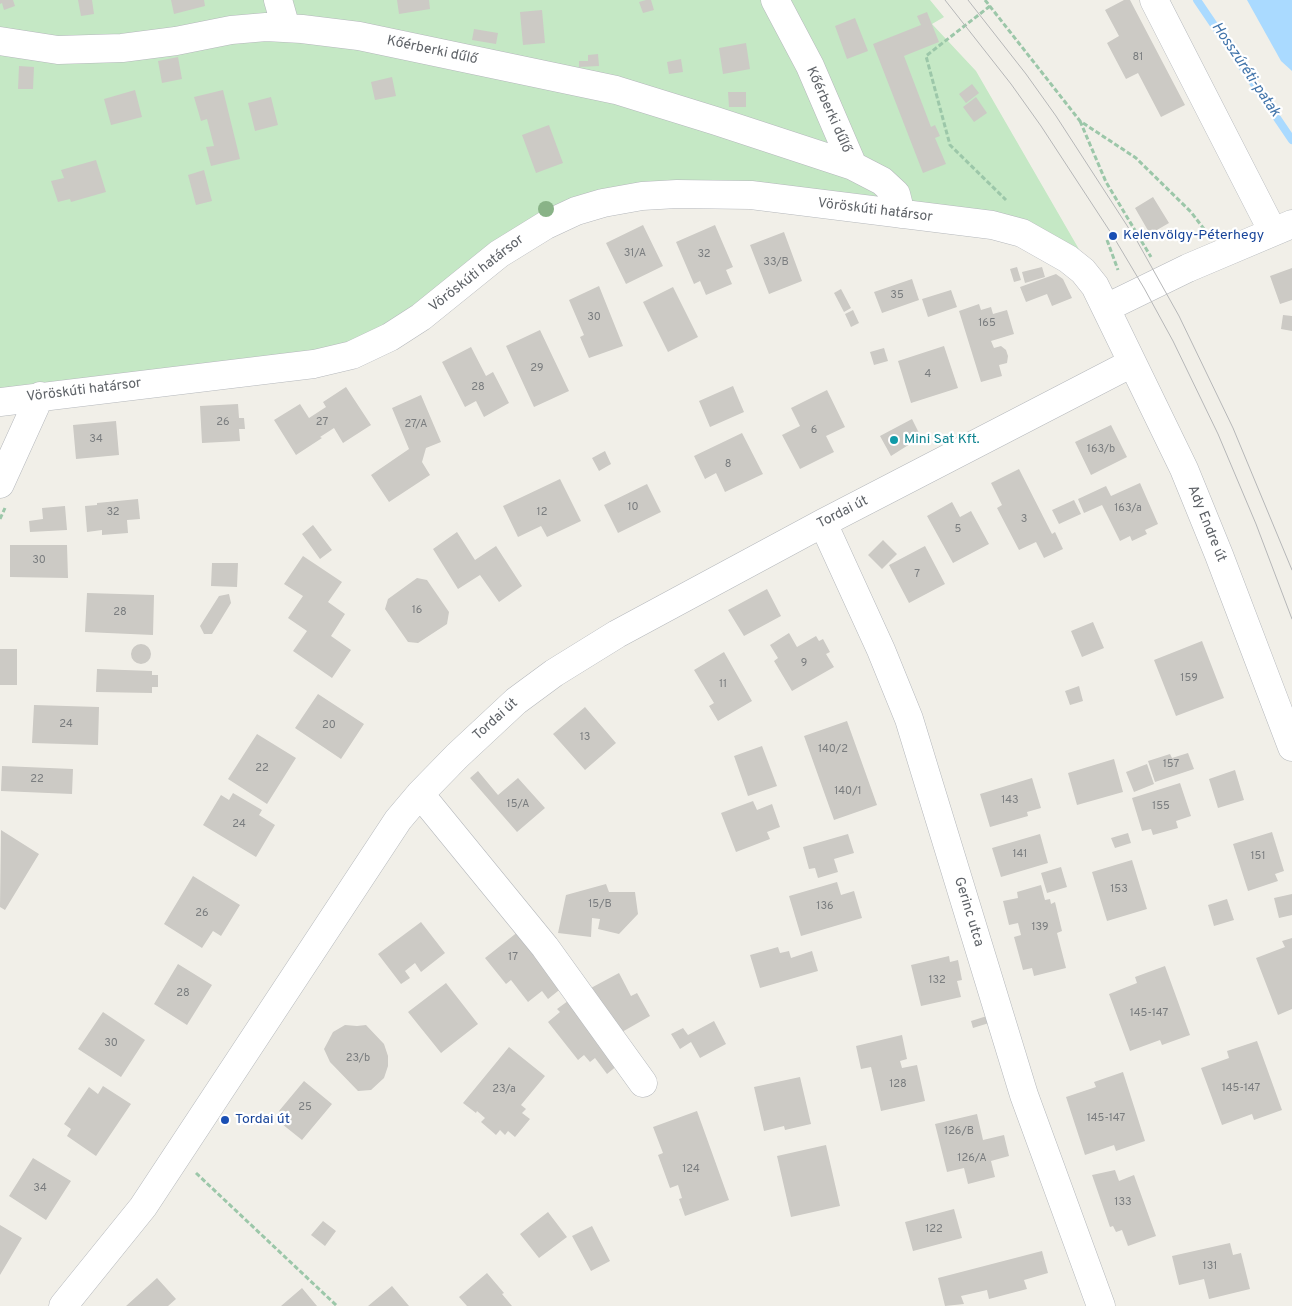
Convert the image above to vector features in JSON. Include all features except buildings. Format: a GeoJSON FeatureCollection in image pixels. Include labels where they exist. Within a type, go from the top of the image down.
{"type":"FeatureCollection","features":[{"type":"Feature","properties":{"kind":"street"},"geometry":{"type":"LineString","coordinates":[[278,0],[286,28]]}},
{"type":"Feature","properties":{"kind":"street","name":"Kőérberki dűlő"},"geometry":{"type":"LineString","coordinates":[[775,0],[810,66],[853,166]]}},
{"type":"Feature","properties":{"kind":"street"},"geometry":{"type":"LineString","coordinates":[[1106,308],[1164,279],[1282,228],[1154,0]]}},
{"type":"Feature","properties":{"kind":"street","name":"Kőérberki dűlő"},"geometry":{"type":"LineString","coordinates":[[0,41],[58,50],[122,48],[231,30],[266,27],[359,36],[616,90],[716,121],[853,166],[882,181],[896,194],[901,214]]}},
{"type":"Feature","properties":{"kind":"street","name":"Vöröskúti határsor"},"geometry":{"type":"LineString","coordinates":[[0,402],[314,364],[352,355],[390,337],[421,317],[499,254],[546,224],[576,211],[603,203],[642,196],[677,194],[751,195],[992,225],[1022,233],[1068,259],[1083,271],[1095,286],[1106,308]]}},
{"type":"Feature","properties":{"kind":"street","name":"Ady Endre út"},"geometry":{"type":"LineString","coordinates":[[1106,308],[1184,469],[1292,747]]}},
{"type":"Feature","properties":{"kind":"street","name":"Tordai út"},"geometry":{"type":"LineString","coordinates":[[63,1306],[143,1207],[398,820],[457,756],[510,707],[554,673],[617,634],[823,523],[1132,363]]}},
{"type":"Feature","properties":{"kind":"street"},"geometry":{"type":"LineString","coordinates":[[4,493],[40,396]]}},
{"type":"Feature","properties":{"kind":"street","name":"Gerinc utca"},"geometry":{"type":"LineString","coordinates":[[823,523],[882,650],[909,719],[1024,1095],[1101,1306]]}},
{"type":"Feature","properties":{"kind":"street"},"geometry":{"type":"LineString","coordinates":[[420,794],[545,947],[643,1083]]}},
{"type":"Feature","properties":{"kind":"path"},"geometry":{"type":"LineString","coordinates":[[985,0],[1080,121],[1106,182],[1164,279]]}},
{"type":"Feature","properties":{"kind":"path"},"geometry":{"type":"LineString","coordinates":[[990,6],[926,56],[950,146],[1009,203],[1013,231]]}},
{"type":"Feature","properties":{"kind":"path"},"geometry":{"type":"LineString","coordinates":[[1080,121],[1136,158],[1191,212],[1223,253]]}},
{"type":"Feature","properties":{"kind":"path"},"geometry":{"type":"LineString","coordinates":[[0,519],[4,493]]}},
{"type":"Feature","properties":{"kind":"path"},"geometry":{"type":"LineString","coordinates":[[192,1169],[337,1306]]}},
{"type":"Feature","properties":{"kind":"green space"},"geometry":{"type":"Polygon","coordinates":[[[0,0],[930,0],[944,17],[932,24],[976,71],[1080,251],[751,195],[603,203],[352,355],[0,399],[0,0]]]}},
{"type":"Feature","properties":{"kind":"water"},"geometry":{"type":"Polygon","coordinates":[[[1247,0],[1292,0],[1292,71],[1281,61],[1247,0]]]}},
{"type":"Feature","properties":{"kind":"waterway","name":"Hosszúréti-patak"},"geometry":{"type":"LineString","coordinates":[[1197,0],[1292,140]]}},
{"type":"Feature","properties":{"kind":"tram line"},"geometry":{"type":"LineString","coordinates":[[945,0],[1011,84],[1041,126],[1113,236],[1144,288],[1173,341],[1218,434],[1256,524],[1292,619]]}},
{"type":"Feature","properties":{"kind":"tram line"},"geometry":{"type":"LineString","coordinates":[[968,0],[1056,116],[1137,241],[1179,316],[1233,428],[1292,570]]}},
{"type":"Feature","properties":{"kind":"place","name":"Kelenvölgy-Péterhegy"},"geometry":{"type":"Point","coordinates":[1113,236]}},
{"type":"Feature","properties":{"kind":"place","name":"Mini Sat Kft."},"geometry":{"type":"Point","coordinates":[894,440]}},
{"type":"Feature","properties":{"kind":"place","name":"Tordai út"},"geometry":{"type":"Point","coordinates":[225,1120]}}]}
